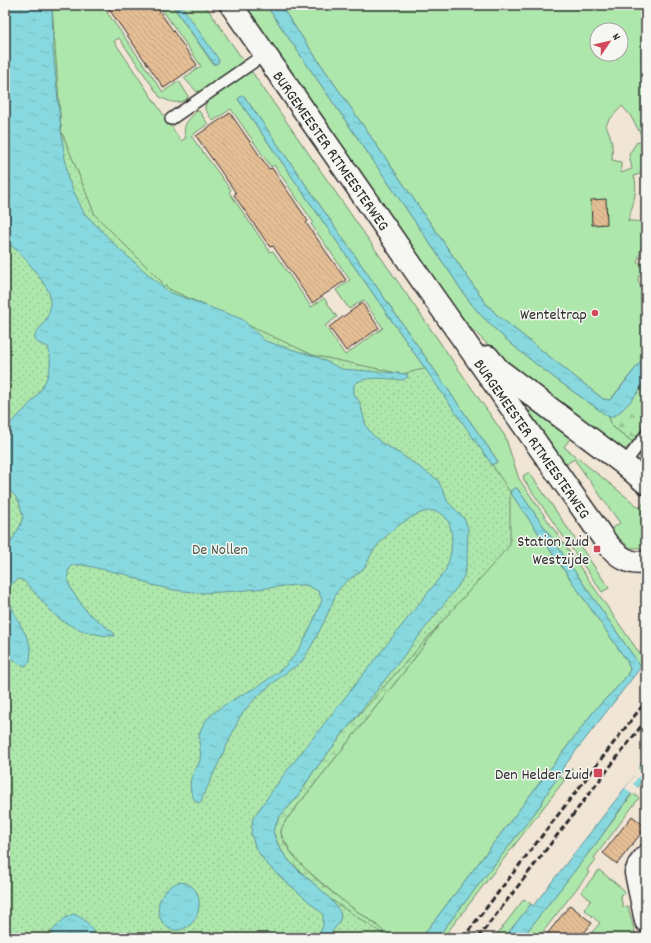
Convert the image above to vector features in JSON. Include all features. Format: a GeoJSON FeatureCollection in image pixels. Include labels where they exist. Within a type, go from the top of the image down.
{"type":"FeatureCollection","features":[{"type":"Feature","properties":{"kind":"street","name":"BURGEMEESTER RITMEESTERWEG"},"geometry":{"type":"LineString","coordinates":[[231,5],[432,296],[612,549],[629,562],[640,564],[646,562]]}},
{"type":"Feature","properties":{"kind":"street","name":"BURGEMEESTER RITMEESTERWEG"},"geometry":{"type":"LineString","coordinates":[[432,296],[499,370],[624,464],[646,483]]}},
{"type":"Feature","properties":{"kind":"street"},"geometry":{"type":"LineString","coordinates":[[646,856],[639,864],[636,873],[646,921]]}},
{"type":"Feature","properties":{"kind":"lane"},"geometry":{"type":"LineString","coordinates":[[171,119],[265,54]]}},
{"type":"Feature","properties":{"kind":"lane"},"geometry":{"type":"LineString","coordinates":[[624,464],[646,435]]}},
{"type":"Feature","properties":{"kind":"green space","name":"De Nollen"},"geometry":{"type":"Polygon","coordinates":[[[5,5],[52,5],[61,130],[95,215],[169,289],[313,355],[402,374],[428,368],[510,492],[510,545],[277,807],[265,835],[287,859],[330,899],[389,938],[5,938],[5,5]]]}},
{"type":"Feature","properties":{"kind":"green space"},"geometry":{"type":"Polygon","coordinates":[[[52,5],[102,5],[163,92],[179,81],[188,96],[187,99],[180,102],[174,102],[160,97],[119,38],[114,41],[181,141],[186,138],[184,130],[186,123],[197,111],[199,111],[208,124],[191,136],[231,190],[229,192],[270,252],[273,251],[311,307],[324,298],[337,317],[325,326],[345,355],[383,328],[363,300],[349,309],[336,290],[350,280],[311,224],[313,222],[274,165],[271,167],[231,109],[213,121],[205,109],[208,101],[247,73],[252,72],[505,436],[519,479],[640,654],[646,651],[646,661],[641,667],[517,488],[511,490],[510,492],[627,661],[630,669],[618,686],[591,715],[421,938],[383,938],[376,924],[345,903],[293,856],[281,834],[281,829],[286,820],[411,663],[473,579],[407,374],[342,369],[317,357],[265,341],[170,293],[84,213],[62,136],[53,49],[52,5]],[[244,96],[238,99],[492,465],[497,462],[497,460],[244,96]]]}},
{"type":"Feature","properties":{"kind":"green space"},"geometry":{"type":"Polygon","coordinates":[[[159,5],[172,5],[213,64],[216,64],[181,5],[205,5],[243,60],[240,66],[200,92],[196,91],[184,78],[201,66],[159,5]]]}},
{"type":"Feature","properties":{"kind":"green space"},"geometry":{"type":"Polygon","coordinates":[[[244,5],[266,5],[462,292],[480,314],[525,356],[609,417],[612,426],[634,443],[622,451],[499,356],[465,322],[244,5]]]}},
{"type":"Feature","properties":{"kind":"green space"},"geometry":{"type":"Polygon","coordinates":[[[280,5],[646,5],[646,43],[642,46],[641,59],[642,65],[646,71],[646,136],[642,136],[630,115],[622,106],[608,121],[606,126],[612,142],[612,160],[621,162],[621,173],[632,169],[629,154],[637,142],[646,144],[646,177],[639,174],[634,176],[636,187],[628,221],[640,222],[644,229],[643,241],[637,263],[642,263],[645,266],[644,270],[639,275],[638,280],[644,296],[643,302],[646,301],[646,355],[610,400],[603,399],[497,315],[484,301],[280,5]]]}},
{"type":"Feature","properties":{"kind":"green space"},"geometry":{"type":"Polygon","coordinates":[[[646,382],[646,421],[634,443],[612,426],[609,417],[618,413],[624,408],[646,382]]]}},
{"type":"Feature","properties":{"kind":"green space"},"geometry":{"type":"Polygon","coordinates":[[[531,409],[537,409],[572,436],[564,447],[640,508],[646,500],[646,548],[630,548],[610,530],[620,523],[574,459],[564,466],[529,414],[531,409]]]}},
{"type":"Feature","properties":{"kind":"green space"},"geometry":{"type":"Polygon","coordinates":[[[646,442],[646,470],[637,463],[646,442]]]}},
{"type":"Feature","properties":{"kind":"green space"},"geometry":{"type":"Polygon","coordinates":[[[529,472],[609,588],[602,592],[524,480],[523,476],[529,472]]]}},
{"type":"Feature","properties":{"kind":"green space"},"geometry":{"type":"Polygon","coordinates":[[[473,579],[411,663],[286,820],[282,828],[281,835],[284,841],[291,853],[305,869],[330,891],[383,931],[383,938],[327,938],[326,894],[294,867],[287,859],[273,831],[280,816],[296,799],[314,771],[458,586],[473,579]]]}},
{"type":"Feature","properties":{"kind":"green space"},"geometry":{"type":"Polygon","coordinates":[[[572,768],[573,769],[443,938],[437,938],[540,806],[559,776],[564,779],[572,768]]]}},
{"type":"Feature","properties":{"kind":"green space"},"geometry":{"type":"Polygon","coordinates":[[[633,793],[639,798],[594,858],[596,860],[587,870],[589,873],[538,938],[522,938],[598,841],[633,793]]]}},
{"type":"Feature","properties":{"kind":"green space"},"geometry":{"type":"Polygon","coordinates":[[[599,870],[624,890],[625,893],[620,895],[623,907],[628,906],[635,938],[587,938],[600,923],[584,909],[591,900],[581,892],[599,870]]]}},
{"type":"Feature","properties":{"kind":"green space"},"geometry":{"type":"Polygon","coordinates":[[[524,899],[531,904],[504,938],[494,938],[524,899]]]}},
{"type":"Feature","properties":{"kind":"water"},"geometry":{"type":"Polygon","coordinates":[[[5,5],[52,5],[53,49],[61,130],[68,179],[84,213],[120,250],[169,292],[242,319],[265,341],[317,357],[342,369],[407,374],[408,377],[403,380],[370,379],[363,380],[354,385],[354,394],[360,403],[366,426],[382,443],[438,480],[448,502],[464,518],[468,528],[467,562],[464,576],[458,586],[314,771],[296,799],[280,816],[273,831],[278,845],[285,856],[324,893],[341,914],[339,923],[327,938],[318,938],[323,925],[323,914],[276,873],[266,863],[256,849],[251,834],[253,818],[282,777],[445,571],[450,558],[452,545],[448,522],[443,515],[434,511],[422,513],[407,520],[393,530],[372,552],[363,569],[342,585],[337,591],[321,627],[304,659],[261,693],[240,717],[200,803],[196,802],[193,796],[190,783],[200,760],[199,735],[204,724],[210,716],[227,703],[263,683],[287,664],[293,657],[308,634],[322,600],[318,591],[306,585],[296,585],[202,593],[174,590],[152,585],[128,575],[83,565],[72,565],[68,572],[68,581],[72,591],[87,612],[114,633],[115,636],[99,635],[83,631],[61,620],[24,581],[19,579],[11,585],[9,592],[10,600],[12,608],[29,643],[31,650],[30,662],[25,666],[16,662],[11,657],[5,649],[5,552],[20,526],[23,517],[19,502],[5,486],[5,428],[23,412],[39,392],[49,371],[50,359],[48,347],[37,342],[35,337],[47,318],[50,298],[49,292],[35,271],[16,249],[5,243],[5,5]]]}},
{"type":"Feature","properties":{"kind":"water"},"geometry":{"type":"Polygon","coordinates":[[[172,5],[181,5],[219,60],[218,63],[214,64],[172,5]]]}},
{"type":"Feature","properties":{"kind":"water"},"geometry":{"type":"Polygon","coordinates":[[[266,5],[280,5],[484,301],[497,315],[603,399],[610,400],[613,397],[646,355],[646,382],[624,408],[613,416],[609,417],[525,356],[480,314],[462,292],[266,5]]]}},
{"type":"Feature","properties":{"kind":"water"},"geometry":{"type":"Polygon","coordinates":[[[244,96],[497,462],[492,465],[238,99],[244,96]]]}},
{"type":"Feature","properties":{"kind":"water"},"geometry":{"type":"Polygon","coordinates":[[[514,488],[517,488],[641,667],[562,769],[563,771],[550,788],[540,806],[437,938],[421,938],[591,715],[618,686],[628,674],[630,669],[627,661],[510,492],[514,488]]]}},
{"type":"Feature","properties":{"kind":"water"},"geometry":{"type":"Polygon","coordinates":[[[646,757],[646,778],[631,794],[598,841],[522,938],[504,938],[531,904],[533,906],[636,774],[635,773],[646,757]]]}},
{"type":"Feature","properties":{"kind":"water"},"geometry":{"type":"Polygon","coordinates":[[[179,882],[188,884],[195,889],[199,905],[198,913],[194,921],[187,927],[179,930],[172,930],[163,923],[158,911],[160,899],[164,893],[179,882]]]}},
{"type":"Feature","properties":{"kind":"water"},"geometry":{"type":"Polygon","coordinates":[[[73,914],[81,917],[87,923],[93,930],[95,938],[52,938],[52,931],[65,918],[73,914]]]}},
{"type":"Feature","properties":{"kind":"pier"},"geometry":{"type":"Polygon","coordinates":[[[636,767],[642,772],[633,784],[639,789],[633,795],[625,788],[634,776],[633,772],[636,767]]]}},
{"type":"Feature","properties":{"kind":"building"},"geometry":{"type":"Polygon","coordinates":[[[106,5],[155,5],[197,65],[164,88],[106,5]]]}},
{"type":"Feature","properties":{"kind":"building"},"geometry":{"type":"Polygon","coordinates":[[[230,113],[269,169],[272,168],[308,221],[306,223],[346,280],[312,303],[273,246],[270,247],[234,195],[236,193],[196,136],[230,113]]]}},
{"type":"Feature","properties":{"kind":"building"},"geometry":{"type":"Polygon","coordinates":[[[606,199],[607,224],[592,225],[591,200],[606,199]]]}},
{"type":"Feature","properties":{"kind":"building"},"geometry":{"type":"Polygon","coordinates":[[[362,303],[379,328],[346,351],[329,327],[362,303]]]}},
{"type":"Feature","properties":{"kind":"building"},"geometry":{"type":"Polygon","coordinates":[[[632,816],[646,827],[617,864],[603,853],[632,816]]]}},
{"type":"Feature","properties":{"kind":"building"},"geometry":{"type":"Polygon","coordinates":[[[570,905],[592,923],[580,938],[544,938],[570,905]]]}},
{"type":"Feature","properties":{"kind":"railway"},"geometry":{"type":"LineString","coordinates":[[463,938],[646,701]]}},
{"type":"Feature","properties":{"kind":"railway"},"geometry":{"type":"LineString","coordinates":[[478,938],[646,720]]}},
{"type":"Feature","properties":{"kind":"place","name":"Wenteltrap"},"geometry":{"type":"Point","coordinates":[595,313]}},
{"type":"Feature","properties":{"kind":"place","name":"Station Zuid Westzijde"},"geometry":{"type":"Point","coordinates":[597,549]}},
{"type":"Feature","properties":{"kind":"place","name":"Den Helder Zuid"},"geometry":{"type":"Point","coordinates":[598,773]}}]}
